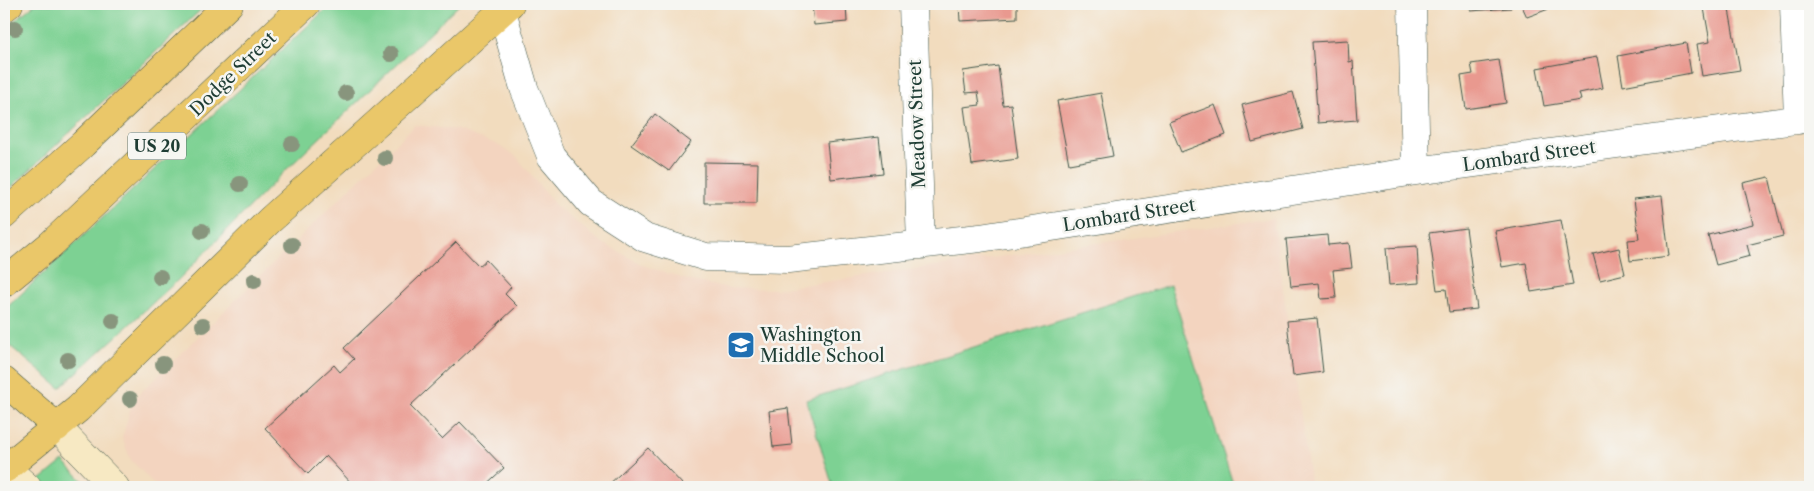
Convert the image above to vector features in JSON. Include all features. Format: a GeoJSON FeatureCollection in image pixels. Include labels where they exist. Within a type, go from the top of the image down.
{"type":"FeatureCollection","features":[{"type":"Feature","properties":{"kind":"main road"},"geometry":{"type":"LineString","coordinates":[[4,8],[9,4]]}},
{"type":"Feature","properties":{"kind":"main road","name":"US 20"},"geometry":{"type":"LineString","coordinates":[[4,215],[83,144],[229,4]]}},
{"type":"Feature","properties":{"kind":"main road","name":"Dodge Street"},"geometry":{"type":"LineString","coordinates":[[4,283],[99,200],[306,4]]}},
{"type":"Feature","properties":{"kind":"main road"},"geometry":{"type":"LineString","coordinates":[[27,487],[4,468],[78,409],[269,221],[504,6]]}},
{"type":"Feature","properties":{"kind":"main road"},"geometry":{"type":"LineString","coordinates":[[4,381],[30,401],[115,487]]}},
{"type":"Feature","properties":{"kind":"street","name":"Meadow Street"},"geometry":{"type":"LineString","coordinates":[[913,4],[921,245]]}},
{"type":"Feature","properties":{"kind":"street"},"geometry":{"type":"LineString","coordinates":[[1412,4],[1416,171]]}},
{"type":"Feature","properties":{"kind":"street"},"geometry":{"type":"LineString","coordinates":[[1794,4],[1804,119]]}},
{"type":"Feature","properties":{"kind":"street","name":"Lombard Street"},"geometry":{"type":"LineString","coordinates":[[504,6],[524,88],[551,156],[591,202],[645,238],[706,257],[788,259],[980,238],[1416,171],[1804,119]]}},
{"type":"Feature","properties":{"kind":"shaded area","name":"Washington Middle School"},"geometry":{"type":"Polygon","coordinates":[[[415,125],[458,130],[496,144],[516,156],[556,206],[601,242],[645,266],[691,281],[730,288],[775,289],[1273,218],[1311,487],[157,487],[131,460],[122,438],[133,400],[415,125]]]}},
{"type":"Feature","properties":{"kind":"green space"},"geometry":{"type":"Polygon","coordinates":[[[35,4],[207,4],[4,194],[4,29],[35,4]]]}},
{"type":"Feature","properties":{"kind":"green space"},"geometry":{"type":"Polygon","coordinates":[[[331,4],[459,5],[286,170],[179,279],[60,388],[4,341],[4,310],[331,4]]]}},
{"type":"Feature","properties":{"kind":"green space"},"geometry":{"type":"Polygon","coordinates":[[[1170,285],[1234,487],[833,487],[806,400],[1170,285]]]}},
{"type":"Feature","properties":{"kind":"green space"},"geometry":{"type":"Polygon","coordinates":[[[63,461],[89,487],[47,487],[39,481],[63,461]]]}},
{"type":"Feature","properties":{"kind":"building"},"geometry":{"type":"Polygon","coordinates":[[[812,4],[846,4],[847,22],[814,25],[812,4]]]}},
{"type":"Feature","properties":{"kind":"building"},"geometry":{"type":"Polygon","coordinates":[[[959,4],[1017,4],[1017,18],[960,21],[959,4]]]}},
{"type":"Feature","properties":{"kind":"building"},"geometry":{"type":"Polygon","coordinates":[[[1470,4],[1510,4],[1511,8],[1471,11],[1470,4]]]}},
{"type":"Feature","properties":{"kind":"building"},"geometry":{"type":"Polygon","coordinates":[[[1521,4],[1553,4],[1554,7],[1527,17],[1521,4]]]}},
{"type":"Feature","properties":{"kind":"building"},"geometry":{"type":"Polygon","coordinates":[[[1728,4],[1740,70],[1702,76],[1697,44],[1710,42],[1704,8],[1728,4]]]}},
{"type":"Feature","properties":{"kind":"building"},"geometry":{"type":"Polygon","coordinates":[[[1348,40],[1349,62],[1353,61],[1357,120],[1318,123],[1312,42],[1348,40]]]}},
{"type":"Feature","properties":{"kind":"building"},"geometry":{"type":"Polygon","coordinates":[[[1686,43],[1691,73],[1623,86],[1618,56],[1686,43]]]}},
{"type":"Feature","properties":{"kind":"building"},"geometry":{"type":"Polygon","coordinates":[[[1597,57],[1603,88],[1579,93],[1581,100],[1544,106],[1537,68],[1597,57]]]}},
{"type":"Feature","properties":{"kind":"building"},"geometry":{"type":"Polygon","coordinates":[[[1499,60],[1506,103],[1466,109],[1461,76],[1473,74],[1471,64],[1499,60]]]}},
{"type":"Feature","properties":{"kind":"building"},"geometry":{"type":"Polygon","coordinates":[[[998,66],[1003,105],[1011,104],[1018,159],[972,165],[964,107],[980,105],[978,92],[966,93],[963,71],[998,66]]]}},
{"type":"Feature","properties":{"kind":"building"},"geometry":{"type":"Polygon","coordinates":[[[1293,92],[1303,129],[1252,142],[1242,105],[1293,92]]]}},
{"type":"Feature","properties":{"kind":"building"},"geometry":{"type":"Polygon","coordinates":[[[1101,93],[1113,156],[1069,164],[1057,101],[1101,93]]]}},
{"type":"Feature","properties":{"kind":"building"},"geometry":{"type":"Polygon","coordinates":[[[1215,105],[1226,135],[1181,152],[1169,122],[1215,105]]]}},
{"type":"Feature","properties":{"kind":"building"},"geometry":{"type":"Polygon","coordinates":[[[655,114],[691,142],[669,171],[631,145],[655,114]]]}},
{"type":"Feature","properties":{"kind":"building"},"geometry":{"type":"Polygon","coordinates":[[[879,137],[883,173],[831,179],[827,143],[879,137]]]}},
{"type":"Feature","properties":{"kind":"building"},"geometry":{"type":"Polygon","coordinates":[[[704,162],[758,163],[757,203],[704,203],[704,162]]]}},
{"type":"Feature","properties":{"kind":"building"},"geometry":{"type":"Polygon","coordinates":[[[1769,177],[1783,236],[1747,245],[1750,256],[1716,265],[1708,235],[1753,224],[1743,183],[1769,177]]]}},
{"type":"Feature","properties":{"kind":"building"},"geometry":{"type":"Polygon","coordinates":[[[1662,196],[1669,256],[1630,261],[1628,240],[1639,239],[1634,199],[1662,196]]]}},
{"type":"Feature","properties":{"kind":"building"},"geometry":{"type":"Polygon","coordinates":[[[1561,220],[1573,285],[1531,292],[1526,263],[1502,267],[1495,231],[1561,220]]]}},
{"type":"Feature","properties":{"kind":"building"},"geometry":{"type":"Polygon","coordinates":[[[1466,228],[1477,309],[1449,312],[1446,289],[1437,290],[1429,233],[1466,228]]]}},
{"type":"Feature","properties":{"kind":"building"},"geometry":{"type":"Polygon","coordinates":[[[1327,235],[1328,245],[1349,243],[1352,268],[1333,270],[1336,298],[1321,299],[1319,283],[1291,286],[1286,239],[1327,235]]]}},
{"type":"Feature","properties":{"kind":"building"},"geometry":{"type":"Polygon","coordinates":[[[456,242],[479,266],[486,260],[511,287],[505,294],[517,306],[410,406],[442,439],[460,422],[504,468],[483,487],[355,487],[326,456],[308,474],[265,428],[334,365],[340,372],[354,359],[344,348],[456,242]]]}},
{"type":"Feature","properties":{"kind":"building"},"geometry":{"type":"Polygon","coordinates":[[[1417,246],[1419,283],[1389,285],[1386,248],[1417,246]]]}},
{"type":"Feature","properties":{"kind":"building"},"geometry":{"type":"Polygon","coordinates":[[[1619,248],[1625,274],[1600,280],[1593,254],[1619,248]]]}},
{"type":"Feature","properties":{"kind":"building"},"geometry":{"type":"Polygon","coordinates":[[[1317,318],[1323,372],[1293,376],[1287,321],[1317,318]]]}},
{"type":"Feature","properties":{"kind":"building"},"geometry":{"type":"Polygon","coordinates":[[[788,408],[792,445],[773,447],[769,411],[788,408]]]}},
{"type":"Feature","properties":{"kind":"building"},"geometry":{"type":"Polygon","coordinates":[[[648,448],[685,487],[606,487],[648,448]]]}},
{"type":"Feature","properties":{"kind":"place","name":"Washington Middle School"},"geometry":{"type":"Point","coordinates":[741,345]}}]}
